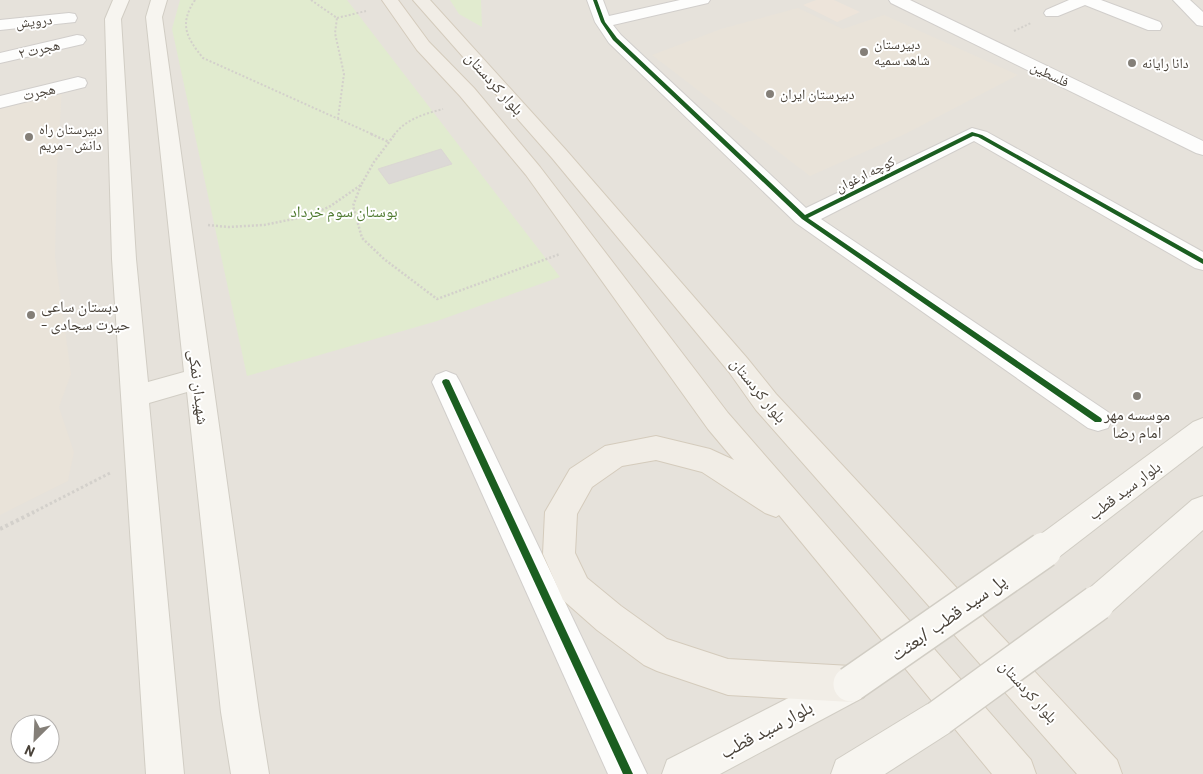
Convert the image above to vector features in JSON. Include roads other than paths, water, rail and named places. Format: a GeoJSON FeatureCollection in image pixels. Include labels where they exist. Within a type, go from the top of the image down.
{"type":"FeatureCollection","features":[{"type":"Feature","properties":{"kind":"main road"},"geometry":{"type":"LineString","coordinates":[[121,0],[113,19],[124,259],[165,774]]}},
{"type":"Feature","properties":{"kind":"main road","name":"شهیدان نمکی"},"geometry":{"type":"LineString","coordinates":[[159,0],[154,17],[240,712],[250,774]]}},
{"type":"Feature","properties":{"kind":"main road","name":"بلوار کردستان"},"geometry":{"type":"LineString","coordinates":[[421,0],[559,154],[738,364],[766,402],[1002,660],[1103,774]]}},
{"type":"Feature","properties":{"kind":"main road","name":"بلوار کردستان"},"geometry":{"type":"LineString","coordinates":[[378,6],[423,46],[467,92],[533,171],[718,422],[915,654],[945,707],[1017,774]]}},
{"type":"Feature","properties":{"kind":"main road"},"geometry":{"type":"LineString","coordinates":[[135,397],[198,378]]}},
{"type":"Feature","properties":{"kind":"main road","name":"بلوار سید قطب"},"geometry":{"type":"LineString","coordinates":[[1044,550],[1203,430]]}},
{"type":"Feature","properties":{"kind":"main road"},"geometry":{"type":"LineString","coordinates":[[799,517],[710,462],[656,448],[615,455],[581,478],[561,512],[559,554],[576,589],[608,618],[657,653],[728,678],[851,684]]}},
{"type":"Feature","properties":{"kind":"main road"},"geometry":{"type":"LineString","coordinates":[[850,774],[1097,603],[1203,510]]}},
{"type":"Feature","properties":{"kind":"main road","name":"پل سید قطب /بعثت"},"geometry":{"type":"LineString","coordinates":[[851,684],[1044,550]]}},
{"type":"Feature","properties":{"kind":"main road"},"geometry":{"type":"LineString","coordinates":[[915,654],[964,619]]}},
{"type":"Feature","properties":{"kind":"main road"},"geometry":{"type":"LineString","coordinates":[[945,707],[1002,660]]}},
{"type":"Feature","properties":{"kind":"main road","name":"بلوار سید قطب"},"geometry":{"type":"LineString","coordinates":[[681,774],[851,684]]}},
{"type":"Feature","properties":{"kind":"street"},"geometry":{"type":"LineString","coordinates":[[595,0],[603,22],[615,39],[804,218],[1098,420]]}},
{"type":"Feature","properties":{"kind":"street"},"geometry":{"type":"LineString","coordinates":[[603,22],[702,0]]}},
{"type":"Feature","properties":{"kind":"street","name":"فلسطین"},"geometry":{"type":"LineString","coordinates":[[897,0],[1203,149]]}},
{"type":"Feature","properties":{"kind":"street"},"geometry":{"type":"LineString","coordinates":[[1052,13],[1084,0],[1154,26]]}},
{"type":"Feature","properties":{"kind":"street"},"geometry":{"type":"LineString","coordinates":[[1181,0],[1203,20]]}},
{"type":"Feature","properties":{"kind":"street","name":"درویش"},"geometry":{"type":"LineString","coordinates":[[0,25],[69,18]]}},
{"type":"Feature","properties":{"kind":"street","name":"هجرت ۲"},"geometry":{"type":"LineString","coordinates":[[0,58],[77,40]]}},
{"type":"Feature","properties":{"kind":"street","name":"هجرت"},"geometry":{"type":"LineString","coordinates":[[0,102],[78,83]]}},
{"type":"Feature","properties":{"kind":"street","name":"کوچه ارغوان"},"geometry":{"type":"LineString","coordinates":[[804,218],[972,134],[980,136],[1203,262]]}},
{"type":"Feature","properties":{"kind":"street"},"geometry":{"type":"LineString","coordinates":[[446,382],[628,774]]}},
{"type":"Feature","properties":{"kind":"place","name":"دبیرستان شاهد سمیه"},"geometry":{"type":"Point","coordinates":[864,52]}},
{"type":"Feature","properties":{"kind":"place","name":"دانا رایانه"},"geometry":{"type":"Point","coordinates":[1132,63]}},
{"type":"Feature","properties":{"kind":"place","name":"دبیرستان ایران"},"geometry":{"type":"Point","coordinates":[770,94]}},
{"type":"Feature","properties":{"kind":"place","name":"دبیرستان راه دانش - مریم"},"geometry":{"type":"Point","coordinates":[29,137]}},
{"type":"Feature","properties":{"kind":"place","name":"دبستان ساعی - حیرت سجادی"},"geometry":{"type":"Point","coordinates":[31,315]}},
{"type":"Feature","properties":{"kind":"place","name":"موسسه مهر امام رضا"},"geometry":{"type":"Point","coordinates":[1137,396]}},
{"type":"Feature","properties":{"kind":"park label","name":"بوستان سوم خرداد"},"geometry":{"type":"Point","coordinates":[344,211]}}]}
